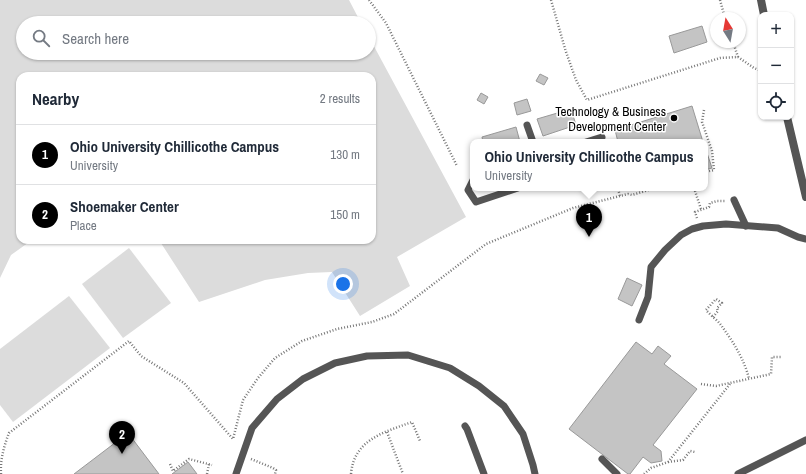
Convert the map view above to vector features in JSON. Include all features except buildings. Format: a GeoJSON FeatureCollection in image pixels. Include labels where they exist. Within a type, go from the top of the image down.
{"type":"FeatureCollection","features":[{"type":"Feature","properties":{"kind":"street"},"geometry":{"type":"LineString","coordinates":[[761,0],[763,12]]}},
{"type":"Feature","properties":{"kind":"street"},"geometry":{"type":"LineString","coordinates":[[788,120],[806,197]]}},
{"type":"Feature","properties":{"kind":"lane"},"geometry":{"type":"LineString","coordinates":[[527,125],[531,139]]}},
{"type":"Feature","properties":{"kind":"lane"},"geometry":{"type":"LineString","coordinates":[[596,139],[602,137]]}},
{"type":"Feature","properties":{"kind":"lane"},"geometry":{"type":"LineString","coordinates":[[470,186],[468,190],[476,202],[509,191]]}},
{"type":"Feature","properties":{"kind":"lane"},"geometry":{"type":"LineString","coordinates":[[734,200],[746,226]]}},
{"type":"Feature","properties":{"kind":"lane"},"geometry":{"type":"LineString","coordinates":[[639,320],[648,298],[651,267],[665,250],[681,235],[692,229],[726,224],[778,228],[806,239]]}},
{"type":"Feature","properties":{"kind":"lane"},"geometry":{"type":"LineString","coordinates":[[236,474],[252,428],[277,399],[303,379],[335,363],[367,356],[408,355],[450,368],[479,386],[504,406],[523,434],[535,474]]}},
{"type":"Feature","properties":{"kind":"lane"},"geometry":{"type":"LineString","coordinates":[[464,426],[467,429],[484,474]]}},
{"type":"Feature","properties":{"kind":"lane"},"geometry":{"type":"LineString","coordinates":[[738,474],[806,440]]}},
{"type":"Feature","properties":{"kind":"lane"},"geometry":{"type":"LineString","coordinates":[[602,459],[617,474]]}},
{"type":"Feature","properties":{"kind":"path"},"geometry":{"type":"LineString","coordinates":[[369,0],[386,23],[457,166]]}},
{"type":"Feature","properties":{"kind":"path"},"geometry":{"type":"LineString","coordinates":[[551,0],[576,80],[587,100],[720,58],[738,57]]}},
{"type":"Feature","properties":{"kind":"path"},"geometry":{"type":"LineString","coordinates":[[720,0],[723,12]]}},
{"type":"Feature","properties":{"kind":"path"},"geometry":{"type":"LineString","coordinates":[[735,48],[738,57],[758,69]]}},
{"type":"Feature","properties":{"kind":"path"},"geometry":{"type":"LineString","coordinates":[[704,110],[702,122],[708,139]]}},
{"type":"Feature","properties":{"kind":"path"},"geometry":{"type":"LineString","coordinates":[[708,139],[712,151],[714,170],[708,171]]}},
{"type":"Feature","properties":{"kind":"path"},"geometry":{"type":"LineString","coordinates":[[619,191],[620,196]]}},
{"type":"Feature","properties":{"kind":"path"},"geometry":{"type":"LineString","coordinates":[[233,440],[243,400],[258,378],[275,358],[302,341],[337,329],[372,322],[394,314],[486,244],[573,208],[645,191]]}},
{"type":"Feature","properties":{"kind":"path"},"geometry":{"type":"LineString","coordinates":[[695,191],[701,209]]}},
{"type":"Feature","properties":{"kind":"path"},"geometry":{"type":"LineString","coordinates":[[700,227],[695,212],[709,207],[710,204],[717,201]]}},
{"type":"Feature","properties":{"kind":"path"},"geometry":{"type":"LineString","coordinates":[[713,317],[718,311],[717,308],[722,303],[716,299],[706,310],[713,317],[723,327],[746,368],[749,379]]}},
{"type":"Feature","properties":{"kind":"path"},"geometry":{"type":"LineString","coordinates":[[1,474],[0,470],[3,449],[9,433],[129,341],[141,356],[184,383],[234,443]]}},
{"type":"Feature","properties":{"kind":"path"},"geometry":{"type":"LineString","coordinates":[[701,384],[716,386],[730,384],[771,374],[772,357],[782,357]]}},
{"type":"Feature","properties":{"kind":"path"},"geometry":{"type":"LineString","coordinates":[[668,462],[730,384]]}},
{"type":"Feature","properties":{"kind":"path"},"geometry":{"type":"LineString","coordinates":[[351,474],[353,462],[362,448],[373,438],[412,422],[420,440]]}},
{"type":"Feature","properties":{"kind":"path"},"geometry":{"type":"LineString","coordinates":[[386,432],[403,474]]}},
{"type":"Feature","properties":{"kind":"path"},"geometry":{"type":"LineString","coordinates":[[644,474],[651,468],[668,462],[683,460],[690,451],[695,452]]}},
{"type":"Feature","properties":{"kind":"path"},"geometry":{"type":"LineString","coordinates":[[170,464],[173,471],[189,459],[210,464],[207,474]]}},
{"type":"Feature","properties":{"kind":"path"},"geometry":{"type":"LineString","coordinates":[[254,460],[274,468],[276,470],[275,474]]}},
{"type":"Feature","properties":{"kind":"shaded area"},"geometry":{"type":"Polygon","coordinates":[[[0,0],[349,0],[357,16],[16,16],[16,60],[376,60],[376,50],[466,217],[397,257],[410,286],[360,316],[332,272],[308,273],[265,280],[199,302],[162,244],[376,244],[376,72],[16,72],[16,244],[26,244],[11,255],[0,278],[0,0]]]}},
{"type":"Feature","properties":{"kind":"shaded area"},"geometry":{"type":"Polygon","coordinates":[[[129,248],[171,303],[123,338],[82,284],[129,248]]]}},
{"type":"Feature","properties":{"kind":"shaded area"},"geometry":{"type":"Polygon","coordinates":[[[69,296],[110,348],[13,422],[0,405],[0,349],[69,296]]]}},
{"type":"Feature","properties":{"kind":"place","name":"Technology & Business Development Center"},"geometry":{"type":"Point","coordinates":[674,118]}},
{"type":"Feature","properties":{"kind":"place","name":"Ohio University Chillicothe Campus"},"geometry":{"type":"Point","coordinates":[589,237]}},
{"type":"Feature","properties":{"kind":"place","name":"Shoemaker Center"},"geometry":{"type":"Point","coordinates":[122,454]}}]}
